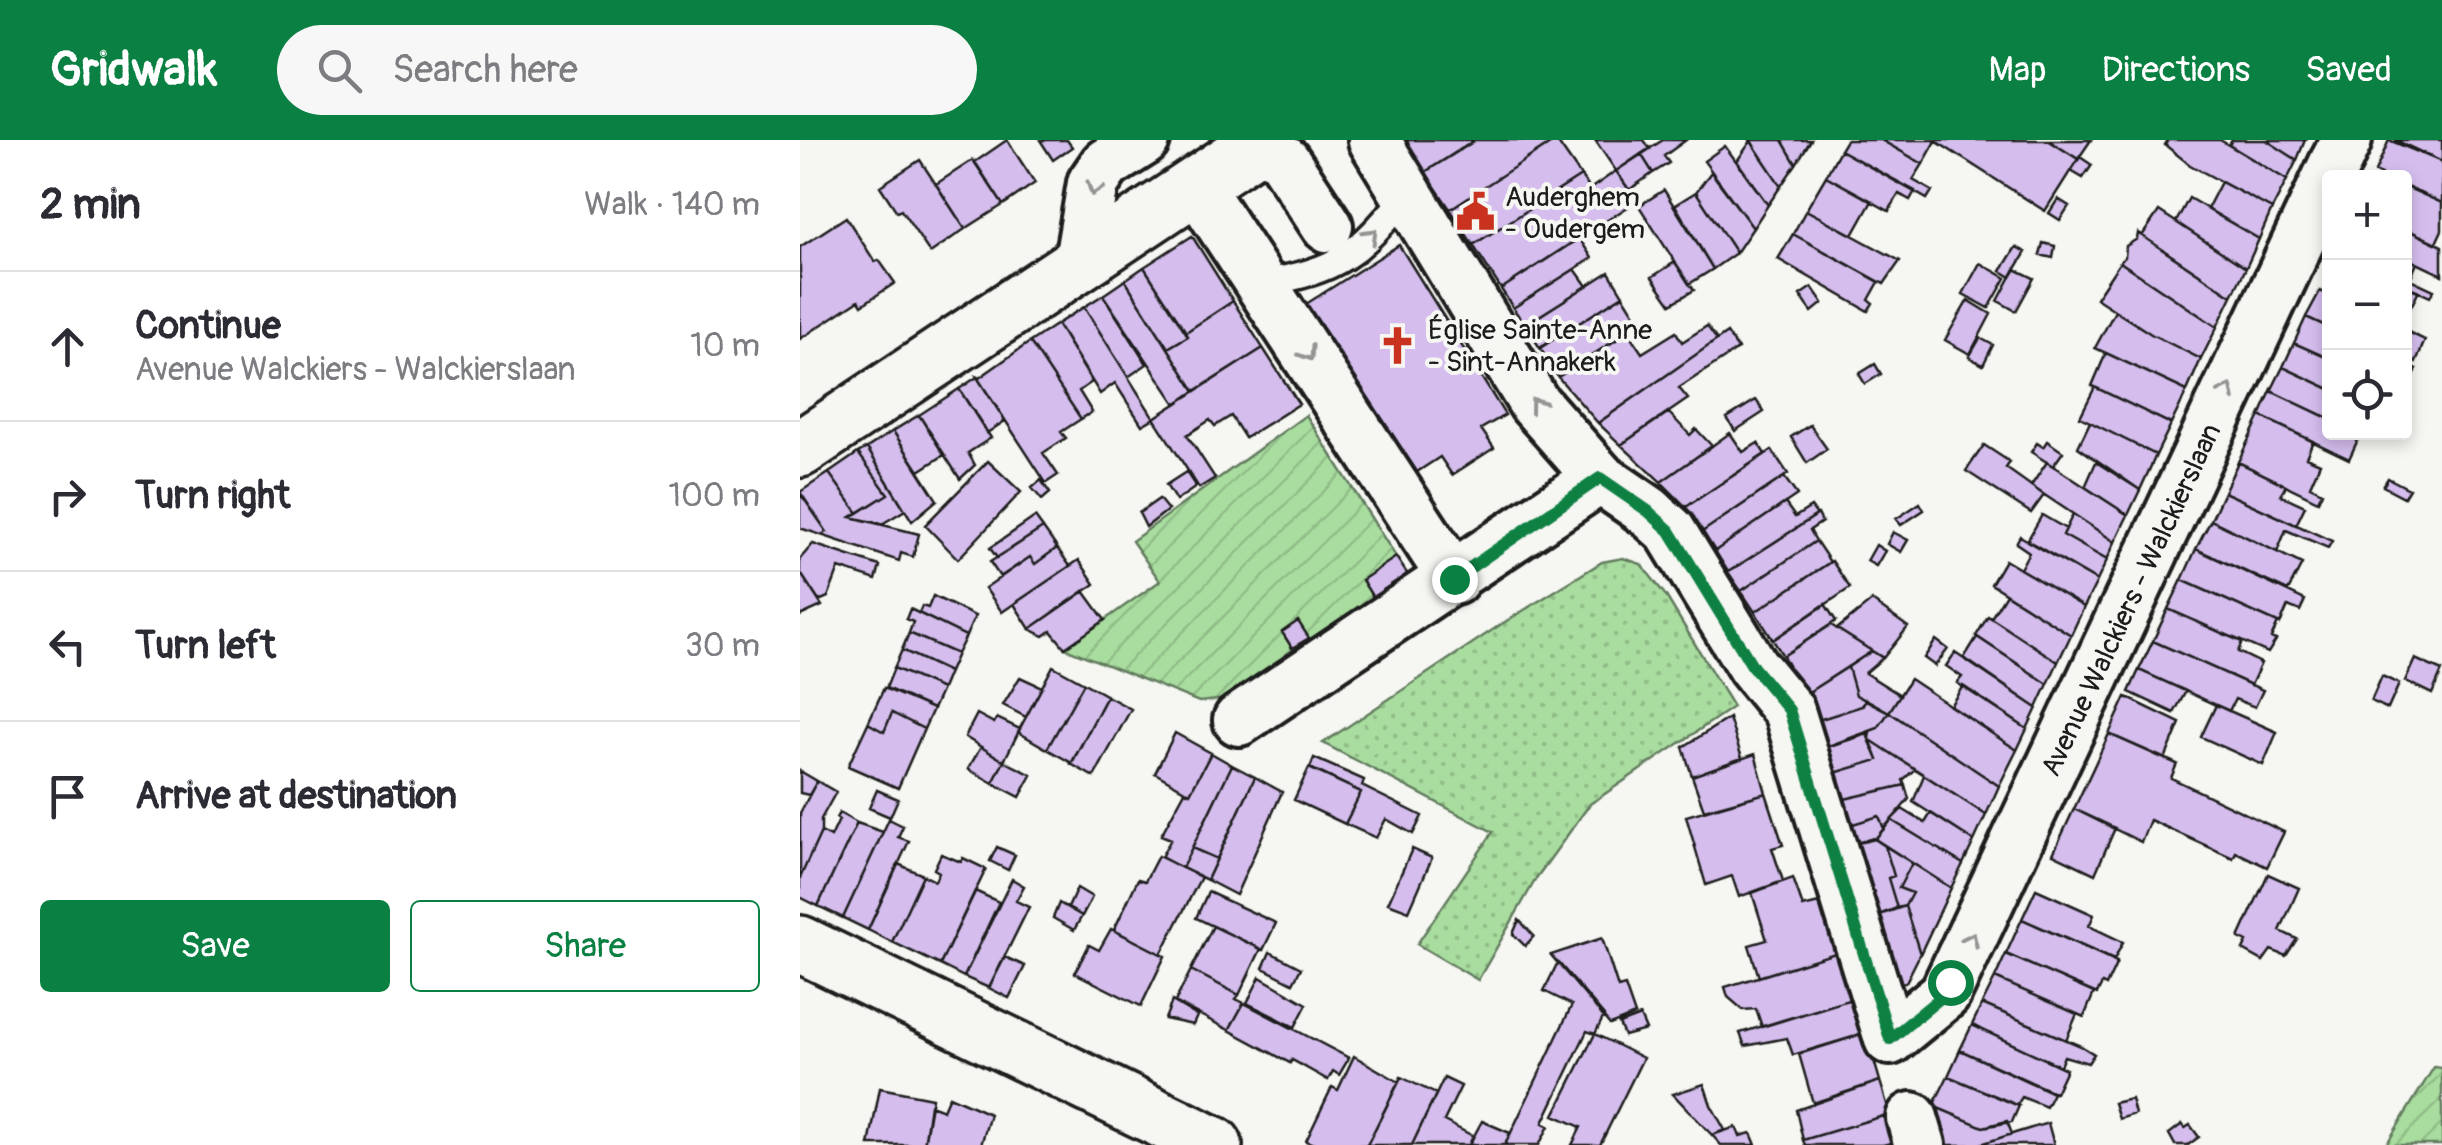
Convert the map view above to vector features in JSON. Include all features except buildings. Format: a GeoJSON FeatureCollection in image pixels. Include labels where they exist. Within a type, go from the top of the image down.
{"type":"FeatureCollection","features":[{"type":"Feature","properties":{"kind":"main road"},"geometry":{"type":"LineString","coordinates":[[800,450],[1196,185],[1274,151]]}},
{"type":"Feature","properties":{"kind":"main road"},"geometry":{"type":"LineString","coordinates":[[800,944],[1214,1145]]}},
{"type":"Feature","properties":{"kind":"street"},"geometry":{"type":"LineString","coordinates":[[1080,261],[1093,183],[1106,164],[1144,140]]}},
{"type":"Feature","properties":{"kind":"street"},"geometry":{"type":"LineString","coordinates":[[1239,720],[1600,478],[1534,403],[1374,140]]}},
{"type":"Feature","properties":{"kind":"street","name":"Avenue Walckiers - Walckierslaan"},"geometry":{"type":"LineString","coordinates":[[1600,478],[1670,531],[1753,667],[1789,710],[1890,1039],[1945,994],[2346,140]]}},
{"type":"Feature","properties":{"kind":"street"},"geometry":{"type":"LineString","coordinates":[[1274,151],[1327,226]]}},
{"type":"Feature","properties":{"kind":"street"},"geometry":{"type":"LineString","coordinates":[[1196,185],[1454,579]]}},
{"type":"Feature","properties":{"kind":"lane"},"geometry":{"type":"LineString","coordinates":[[1262,283],[1312,274],[1347,256],[1372,236],[1406,196]]}},
{"type":"Feature","properties":{"kind":"green space"},"geometry":{"type":"Polygon","coordinates":[[[1306,415],[1396,557],[1377,604],[1236,698],[1199,702],[1065,648],[1160,581],[1132,541],[1306,415]]]}},
{"type":"Feature","properties":{"kind":"green space"},"geometry":{"type":"Polygon","coordinates":[[[1623,558],[1641,564],[1666,596],[1733,707],[1590,804],[1537,877],[1478,980],[1417,944],[1493,832],[1323,743],[1602,562],[1623,558]]]}},
{"type":"Feature","properties":{"kind":"green space"},"geometry":{"type":"Polygon","coordinates":[[[2434,1067],[2442,1068],[2442,1145],[2386,1145],[2434,1067]]]}},
{"type":"Feature","properties":{"kind":"place","name":"Auderghem - Oudergem"},"geometry":{"type":"Point","coordinates":[1475,212]}},
{"type":"Feature","properties":{"kind":"place","name":"Église Sainte-Anne - Sint-Annakerk"},"geometry":{"type":"Point","coordinates":[1398,345]}},
{"type":"Feature","properties":{"kind":"route"},"geometry":{"type":"LineString","coordinates":[[1454,579],[1600,478],[1648,511],[1670,531],[1753,667],[1789,710],[1890,1039],[1945,994],[1950,982]]}}]}
